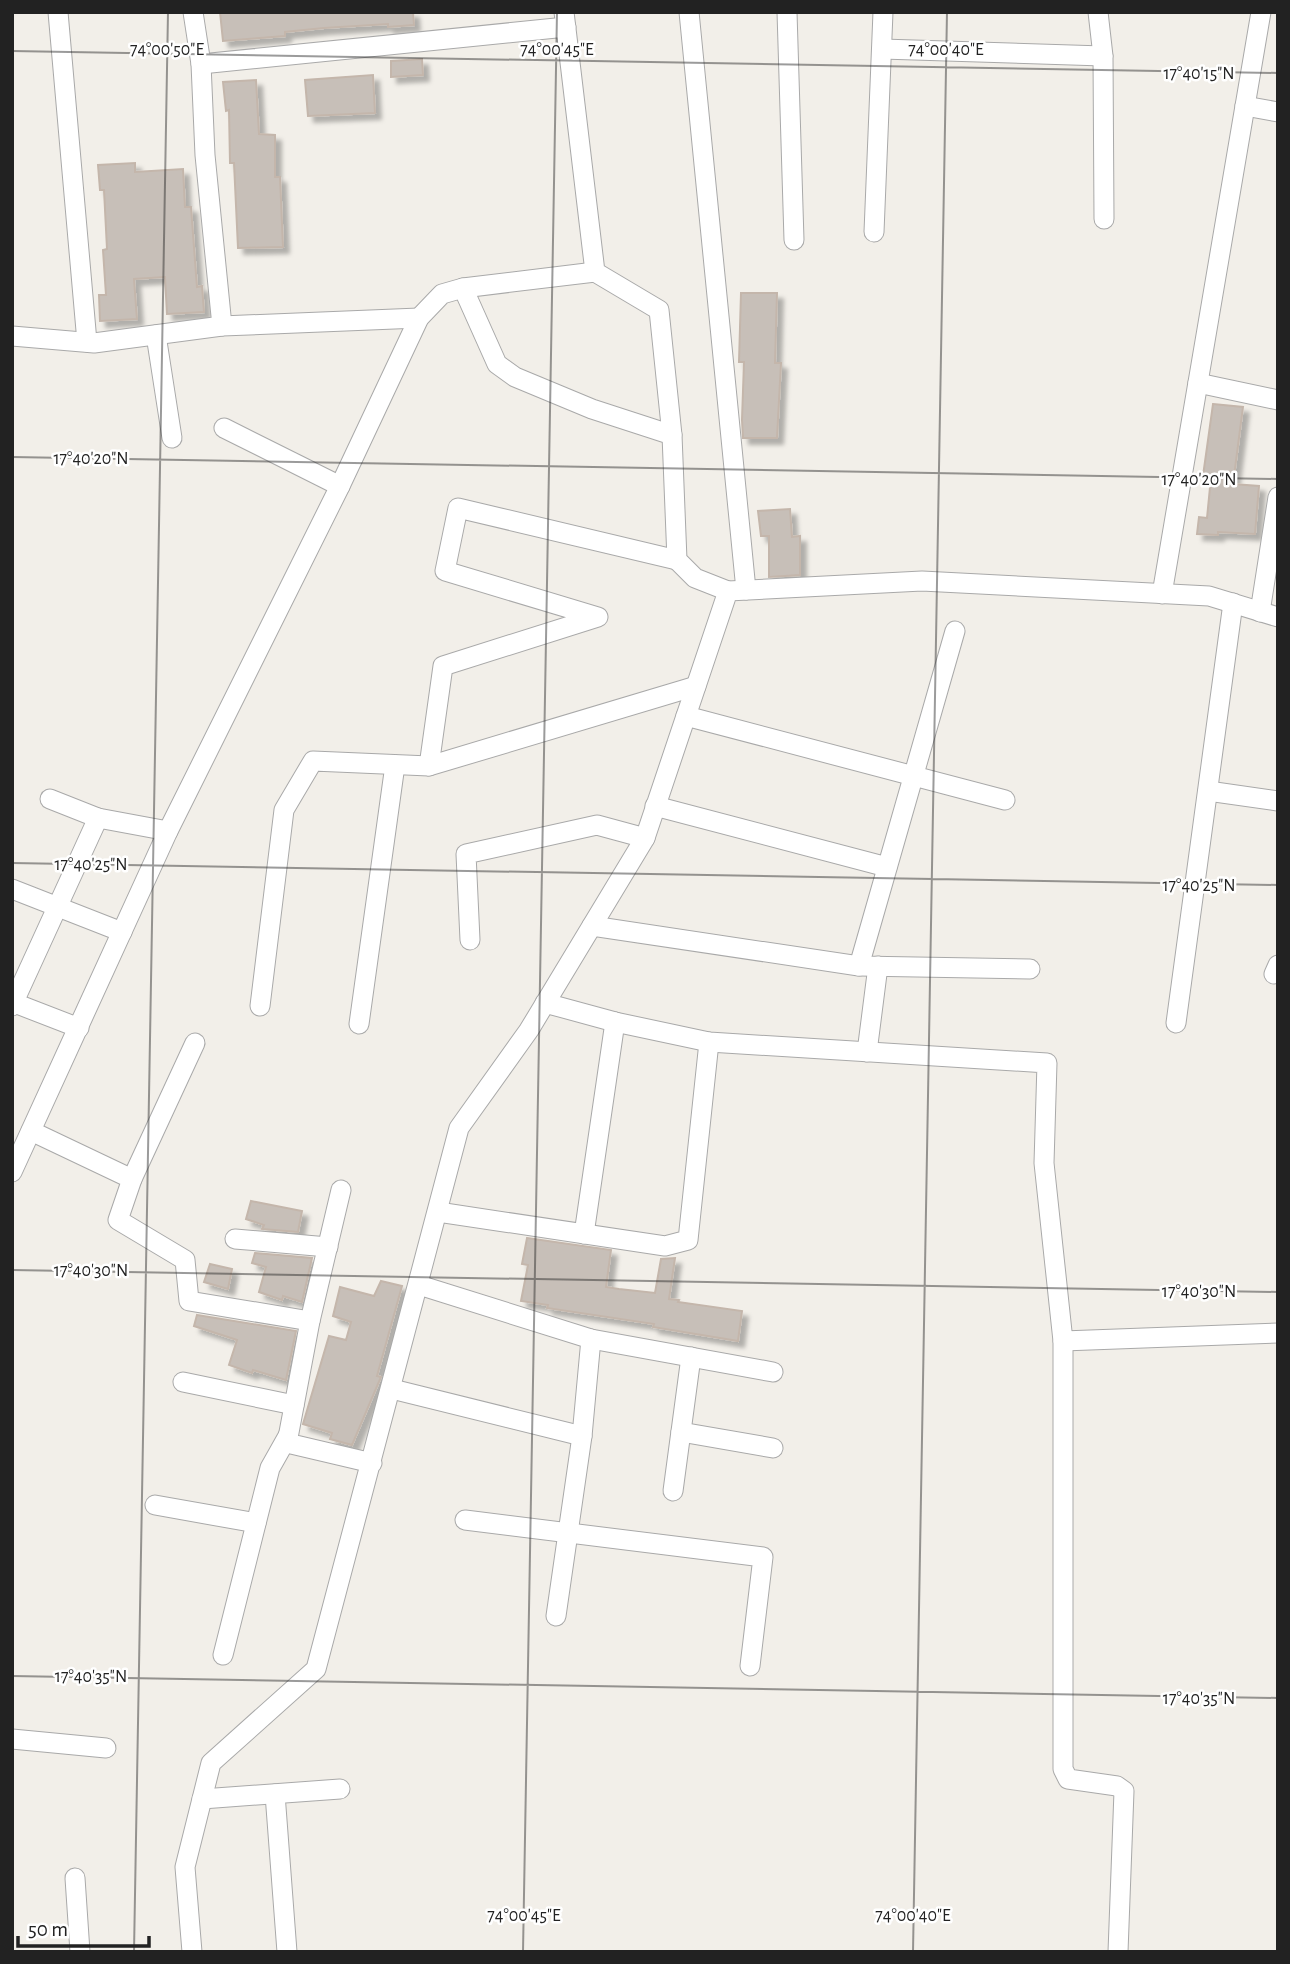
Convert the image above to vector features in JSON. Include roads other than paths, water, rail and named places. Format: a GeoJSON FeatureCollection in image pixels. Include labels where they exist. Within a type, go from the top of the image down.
{"type":"FeatureCollection","features":[{"type":"Feature","properties":{"kind":"street"},"geometry":{"type":"LineString","coordinates":[[58,12],[87,342]]}},
{"type":"Feature","properties":{"kind":"street"},"geometry":{"type":"LineString","coordinates":[[193,12],[201,64],[205,155],[222,326]]}},
{"type":"Feature","properties":{"kind":"street"},"geometry":{"type":"LineString","coordinates":[[192,1952],[185,1867],[211,1763],[316,1669],[460,1128],[545,1003],[645,838],[696,686],[737,591],[689,12]]}},
{"type":"Feature","properties":{"kind":"street"},"geometry":{"type":"LineString","coordinates":[[787,12],[794,240]]}},
{"type":"Feature","properties":{"kind":"street"},"geometry":{"type":"LineString","coordinates":[[874,232],[883,12]]}},
{"type":"Feature","properties":{"kind":"street"},"geometry":{"type":"LineString","coordinates":[[1098,12],[1103,56],[1104,219]]}},
{"type":"Feature","properties":{"kind":"street"},"geometry":{"type":"LineString","coordinates":[[1162,594],[1261,12]]}},
{"type":"Feature","properties":{"kind":"street"},"geometry":{"type":"LineString","coordinates":[[201,64],[565,20],[595,272]]}},
{"type":"Feature","properties":{"kind":"street"},"geometry":{"type":"LineString","coordinates":[[881,49],[1103,56]]}},
{"type":"Feature","properties":{"kind":"street"},"geometry":{"type":"LineString","coordinates":[[1245,106],[1278,112]]}},
{"type":"Feature","properties":{"kind":"street"},"geometry":{"type":"LineString","coordinates":[[12,1172],[168,831],[340,485],[419,318],[442,294],[595,272],[659,310],[672,435],[677,560]]}},
{"type":"Feature","properties":{"kind":"street"},"geometry":{"type":"LineString","coordinates":[[463,289],[497,364],[515,377],[592,409],[672,435]]}},
{"type":"Feature","properties":{"kind":"street"},"geometry":{"type":"LineString","coordinates":[[12,336],[87,342],[222,326],[419,318]]}},
{"type":"Feature","properties":{"kind":"street"},"geometry":{"type":"LineString","coordinates":[[156,335],[172,438]]}},
{"type":"Feature","properties":{"kind":"street"},"geometry":{"type":"LineString","coordinates":[[1198,383],[1278,400]]}},
{"type":"Feature","properties":{"kind":"street"},"geometry":{"type":"LineString","coordinates":[[223,428],[340,485]]}},
{"type":"Feature","properties":{"kind":"street"},"geometry":{"type":"LineString","coordinates":[[429,766],[443,666],[598,617],[445,571],[458,508],[677,560],[695,578],[737,591],[922,581],[1209,596],[1269,614],[1278,497]]}},
{"type":"Feature","properties":{"kind":"street"},"geometry":{"type":"LineString","coordinates":[[1176,1023],[1233,603]]}},
{"type":"Feature","properties":{"kind":"street"},"geometry":{"type":"LineString","coordinates":[[867,1052],[868,966],[887,867],[956,631]]}},
{"type":"Feature","properties":{"kind":"street"},"geometry":{"type":"LineString","coordinates":[[260,1006],[284,810],[313,761],[429,766],[696,686]]}},
{"type":"Feature","properties":{"kind":"street"},"geometry":{"type":"LineString","coordinates":[[686,716],[1005,800]]}},
{"type":"Feature","properties":{"kind":"street"},"geometry":{"type":"LineString","coordinates":[[359,1024],[395,765]]}},
{"type":"Feature","properties":{"kind":"street"},"geometry":{"type":"LineString","coordinates":[[1208,791],[1278,801]]}},
{"type":"Feature","properties":{"kind":"street"},"geometry":{"type":"LineString","coordinates":[[50,799],[98,818],[168,831]]}},
{"type":"Feature","properties":{"kind":"street"},"geometry":{"type":"LineString","coordinates":[[656,806],[887,867]]}},
{"type":"Feature","properties":{"kind":"street"},"geometry":{"type":"LineString","coordinates":[[79,1028],[13,1004],[98,818]]}},
{"type":"Feature","properties":{"kind":"street"},"geometry":{"type":"LineString","coordinates":[[470,940],[466,855],[597,825],[645,838]]}},
{"type":"Feature","properties":{"kind":"street"},"geometry":{"type":"LineString","coordinates":[[12,889],[122,932]]}},
{"type":"Feature","properties":{"kind":"street"},"geometry":{"type":"LineString","coordinates":[[592,926],[868,966],[1030,969]]}},
{"type":"Feature","properties":{"kind":"street"},"geometry":{"type":"LineString","coordinates":[[545,1003],[615,1022],[709,1042],[1047,1063],[1044,1163],[1063,1341],[1063,1769],[1068,1779],[1117,1786],[1124,1791],[1118,1952]]}},
{"type":"Feature","properties":{"kind":"street"},"geometry":{"type":"LineString","coordinates":[[584,1234],[615,1022]]}},
{"type":"Feature","properties":{"kind":"street"},"geometry":{"type":"LineString","coordinates":[[438,1212],[665,1246],[688,1240],[709,1042]]}},
{"type":"Feature","properties":{"kind":"street"},"geometry":{"type":"LineString","coordinates":[[195,1043],[132,1179],[118,1220],[185,1260],[189,1301],[310,1321]]}},
{"type":"Feature","properties":{"kind":"street"},"geometry":{"type":"LineString","coordinates":[[31,1132],[132,1179]]}},
{"type":"Feature","properties":{"kind":"street"},"geometry":{"type":"LineString","coordinates":[[341,1189],[310,1321],[287,1443],[372,1463]]}},
{"type":"Feature","properties":{"kind":"street"},"geometry":{"type":"LineString","coordinates":[[235,1239],[328,1247]]}},
{"type":"Feature","properties":{"kind":"street"},"geometry":{"type":"LineString","coordinates":[[419,1285],[591,1339],[773,1372]]}},
{"type":"Feature","properties":{"kind":"street"},"geometry":{"type":"LineString","coordinates":[[1063,1341],[1278,1333]]}},
{"type":"Feature","properties":{"kind":"street"},"geometry":{"type":"LineString","coordinates":[[556,1616],[582,1436],[591,1339]]}},
{"type":"Feature","properties":{"kind":"street"},"geometry":{"type":"LineString","coordinates":[[673,1491],[691,1357]]}},
{"type":"Feature","properties":{"kind":"street"},"geometry":{"type":"LineString","coordinates":[[183,1382],[294,1405]]}},
{"type":"Feature","properties":{"kind":"street"},"geometry":{"type":"LineString","coordinates":[[392,1389],[582,1436]]}},
{"type":"Feature","properties":{"kind":"street"},"geometry":{"type":"LineString","coordinates":[[681,1432],[773,1448]]}},
{"type":"Feature","properties":{"kind":"street"},"geometry":{"type":"LineString","coordinates":[[223,1656],[270,1468],[288,1436]]}},
{"type":"Feature","properties":{"kind":"street"},"geometry":{"type":"LineString","coordinates":[[155,1505],[256,1523]]}},
{"type":"Feature","properties":{"kind":"street"},"geometry":{"type":"LineString","coordinates":[[465,1520],[763,1557],[750,1666]]}},
{"type":"Feature","properties":{"kind":"street"},"geometry":{"type":"LineString","coordinates":[[12,1739],[106,1748]]}},
{"type":"Feature","properties":{"kind":"street"},"geometry":{"type":"LineString","coordinates":[[202,1799],[340,1789]]}},
{"type":"Feature","properties":{"kind":"street"},"geometry":{"type":"LineString","coordinates":[[275,1794],[287,1952]]}},
{"type":"Feature","properties":{"kind":"street"},"geometry":{"type":"LineString","coordinates":[[75,1878],[80,1952]]}}]}
